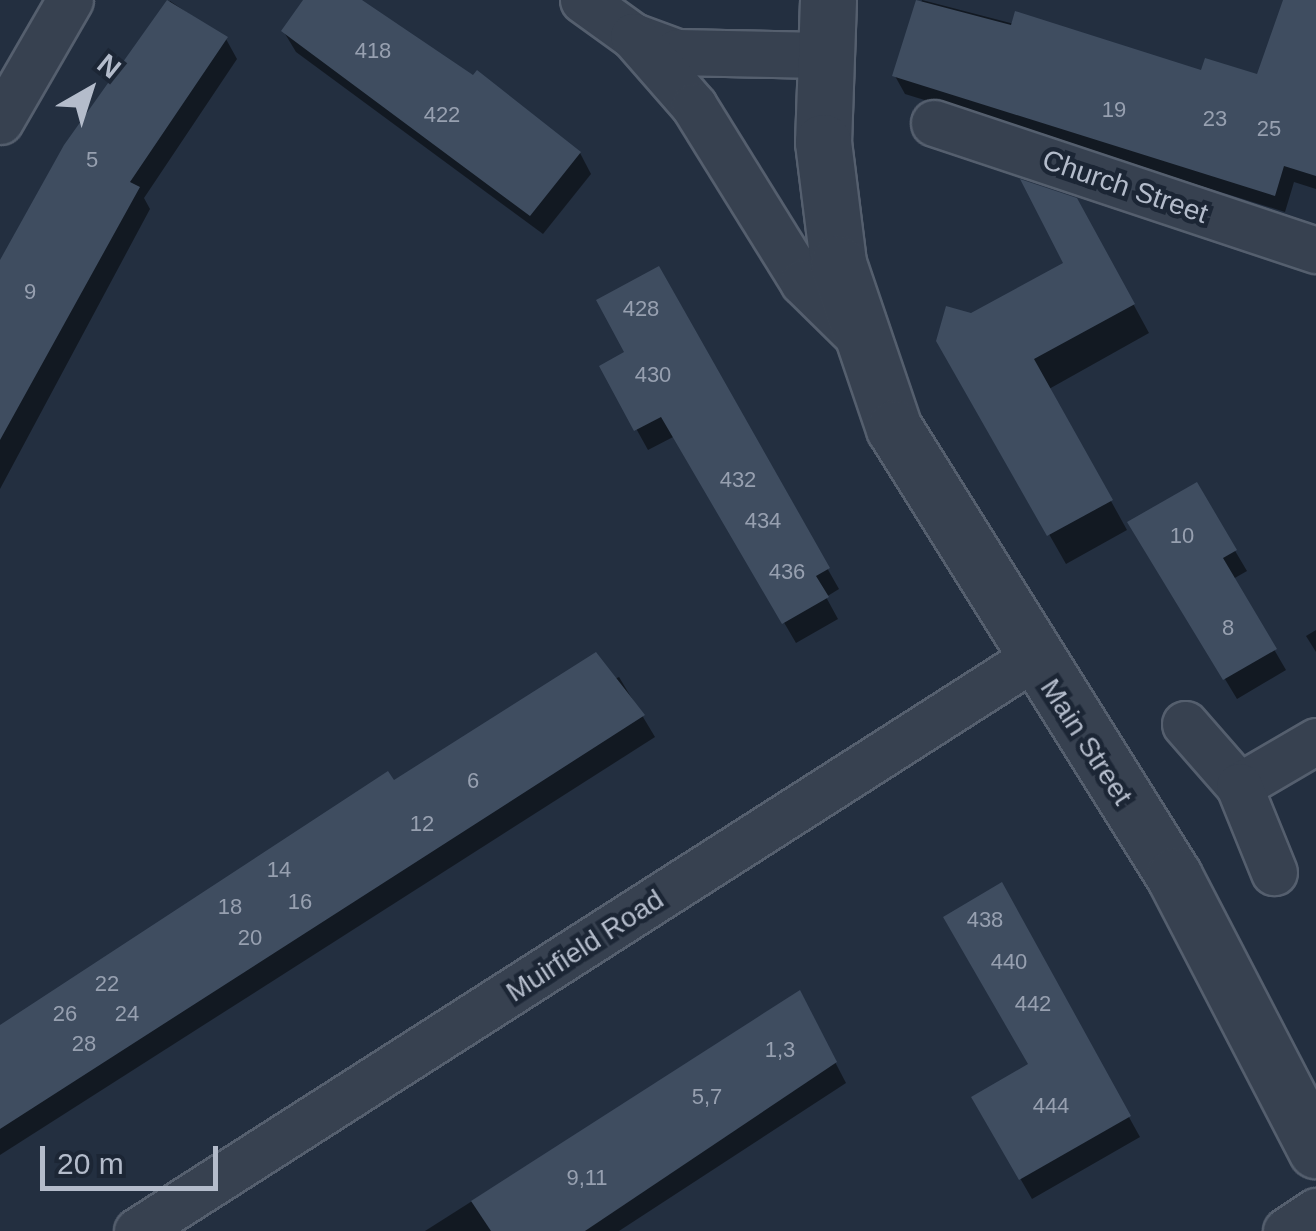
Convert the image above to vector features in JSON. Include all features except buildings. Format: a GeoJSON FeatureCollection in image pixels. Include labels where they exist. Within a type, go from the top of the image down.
{"type":"FeatureCollection","features":[{"type":"Feature","properties":{"kind":"street"},"geometry":{"type":"LineString","coordinates":[[0,121],[70,0]]}},
{"type":"Feature","properties":{"kind":"street","name":"Main Street"},"geometry":{"type":"LineString","coordinates":[[583,0],[632,36],[694,106],[803,282],[856,334]]}},
{"type":"Feature","properties":{"kind":"street"},"geometry":{"type":"LineString","coordinates":[[821,54],[828,0]]}},
{"type":"Feature","properties":{"kind":"street","name":"Main Street"},"geometry":{"type":"LineString","coordinates":[[632,36],[719,60],[821,54],[838,263],[856,334],[894,428],[1031,659],[1174,876],[1316,1150]]}},
{"type":"Feature","properties":{"kind":"street","name":"Church Street"},"geometry":{"type":"LineString","coordinates":[[934,123],[1316,250]]}},
{"type":"Feature","properties":{"kind":"street","name":"Muirfield Road"},"geometry":{"type":"LineString","coordinates":[[137,1231],[1031,659]]}},
{"type":"Feature","properties":{"kind":"street"},"geometry":{"type":"LineString","coordinates":[[1185,724],[1239,786],[1274,872]]}},
{"type":"Feature","properties":{"kind":"street"},"geometry":{"type":"LineString","coordinates":[[1239,786],[1316,741]]}},
{"type":"Feature","properties":{"kind":"street"},"geometry":{"type":"LineString","coordinates":[[1286,1231],[1316,1212]]}}]}
